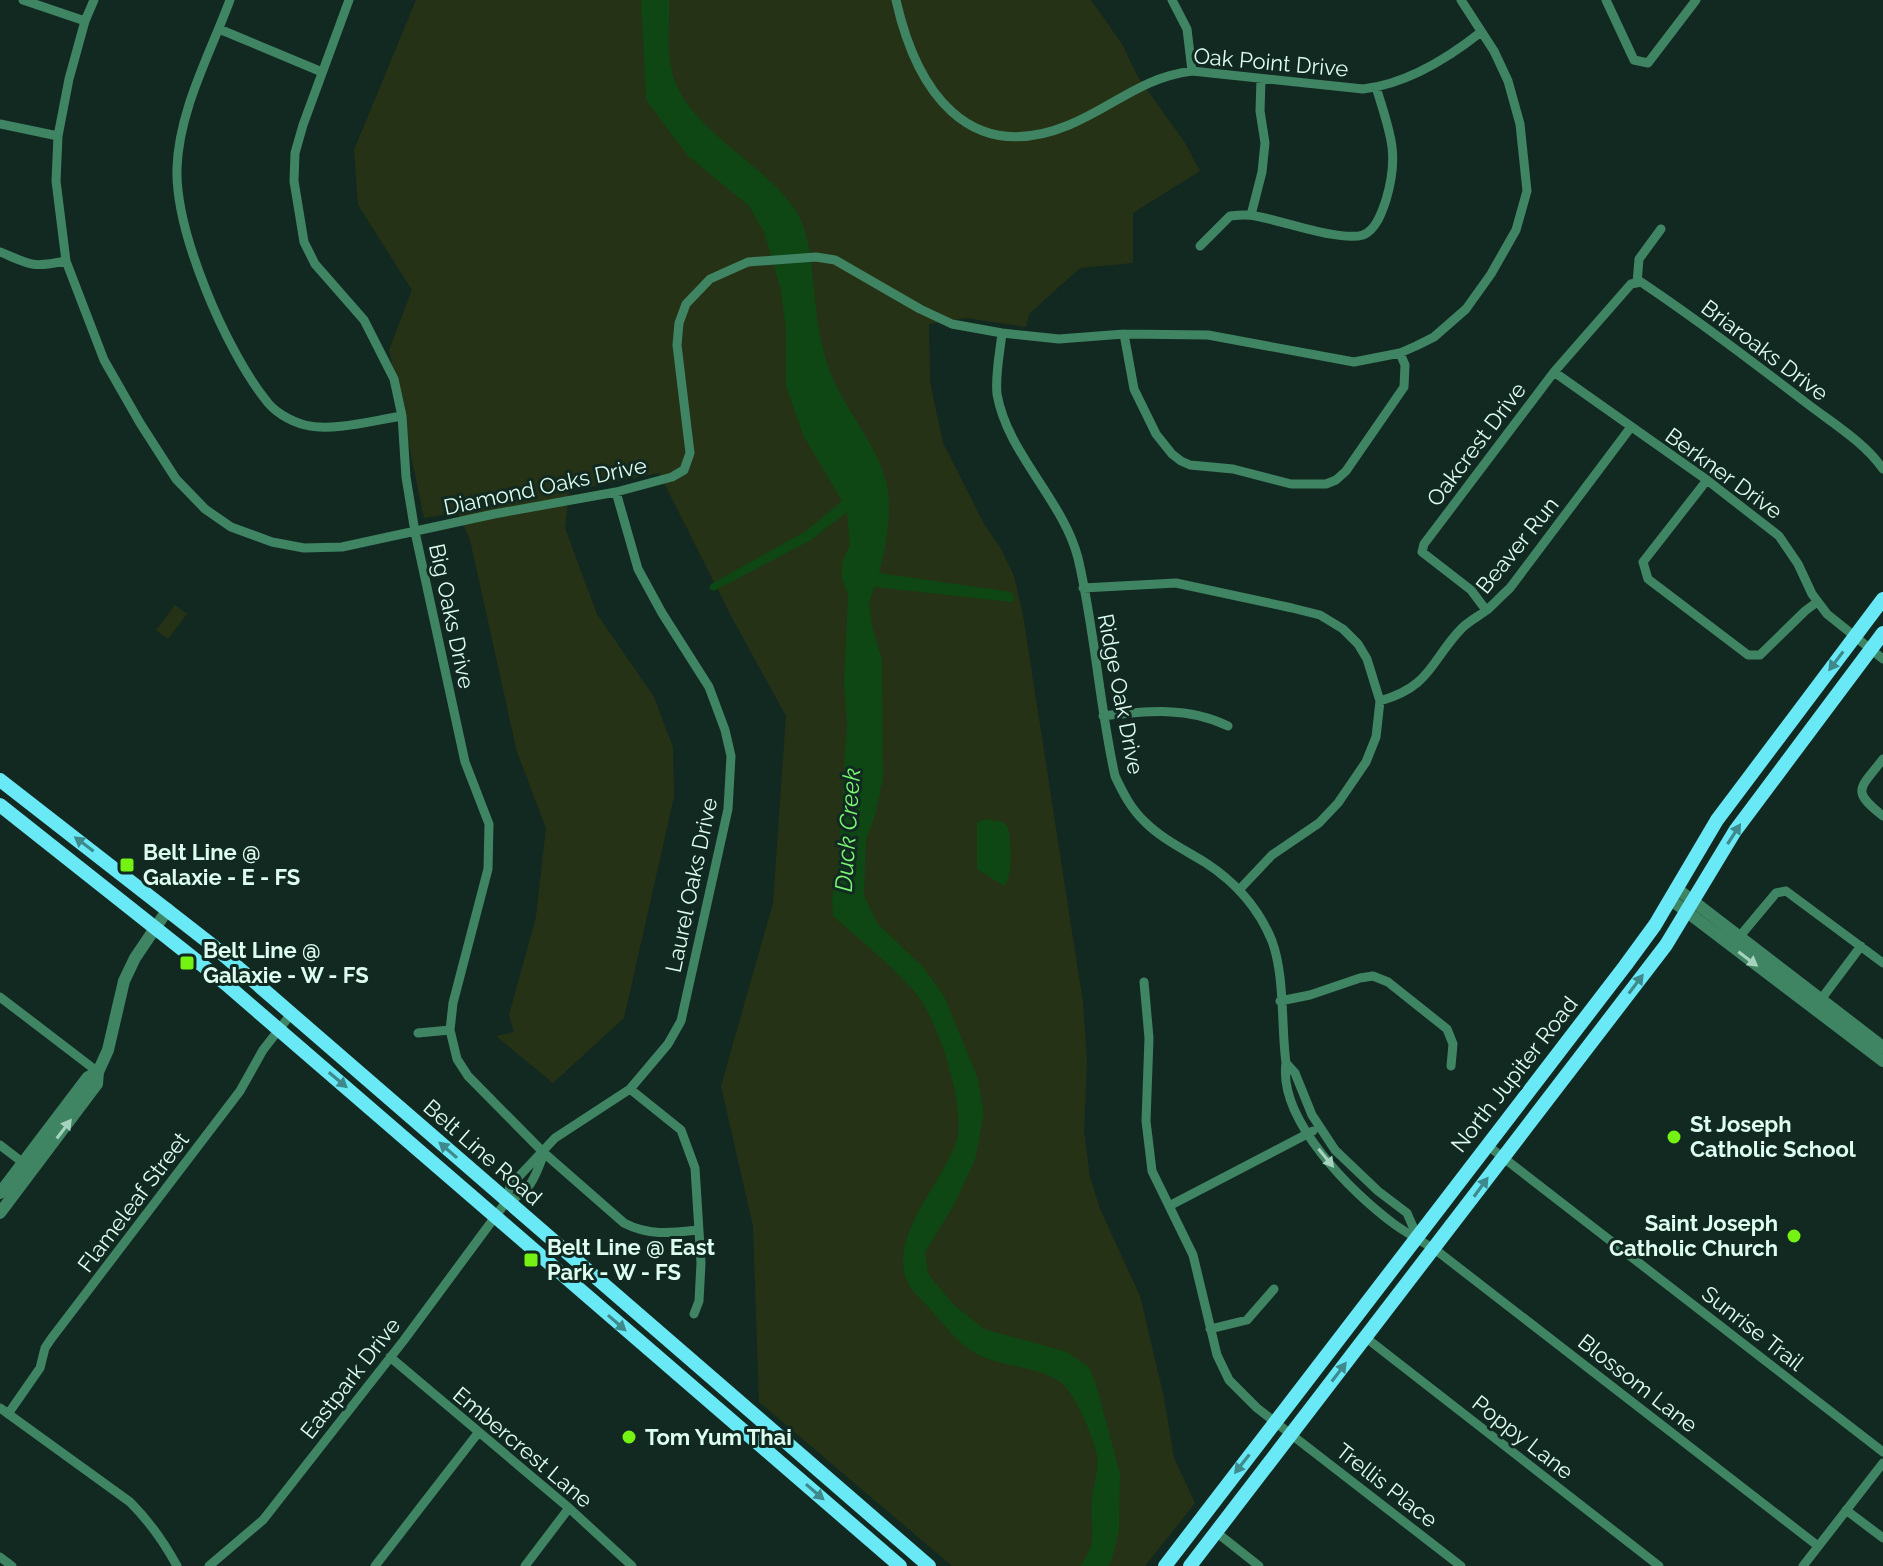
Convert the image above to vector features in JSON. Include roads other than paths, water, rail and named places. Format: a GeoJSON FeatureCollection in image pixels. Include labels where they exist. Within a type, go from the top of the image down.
{"type":"FeatureCollection","features":[{"type":"Feature","properties":{"kind":"main road","name":"North Jupiter Road"},"geometry":{"type":"LineString","coordinates":[[1165,1566],[1602,996],[1673,894],[1717,820],[1883,599]]}},
{"type":"Feature","properties":{"kind":"main road","name":"North Jupiter Road"},"geometry":{"type":"LineString","coordinates":[[1193,1562],[1669,940],[1735,831],[1877,654],[1883,633]]}},
{"type":"Feature","properties":{"kind":"main road","name":"Belt Line Road"},"geometry":{"type":"LineString","coordinates":[[0,780],[168,909],[929,1566]]}},
{"type":"Feature","properties":{"kind":"main road","name":"Belt Line Road"},"geometry":{"type":"LineString","coordinates":[[0,805],[156,927],[279,1030],[900,1566]]}},
{"type":"Feature","properties":{"kind":"main road"},"geometry":{"type":"LineString","coordinates":[[1602,996],[1618,1008]]}},
{"type":"Feature","properties":{"kind":"main road"},"geometry":{"type":"LineString","coordinates":[[1539,1078],[1555,1090]]}},
{"type":"Feature","properties":{"kind":"main road"},"geometry":{"type":"LineString","coordinates":[[580,1290],[592,1275]]}},
{"type":"Feature","properties":{"kind":"main road"},"geometry":{"type":"LineString","coordinates":[[735,1424],[748,1408]]}},
{"type":"Feature","properties":{"kind":"main road"},"geometry":{"type":"LineString","coordinates":[[1180,1546],[1193,1562]]}},
{"type":"Feature","properties":{"kind":"street"},"geometry":{"type":"LineString","coordinates":[[23,0],[85,21]]}},
{"type":"Feature","properties":{"kind":"street","name":"Diamond Oaks Drive"},"geometry":{"type":"LineString","coordinates":[[94,0],[69,79],[58,136],[56,181],[66,261],[104,360],[176,479],[205,509],[231,527],[272,542],[304,548],[342,547],[616,492],[672,477],[684,470],[690,453],[677,345],[679,323],[686,304],[710,279],[735,266],[770,259],[816,257],[835,260],[952,324],[1002,333],[1059,339],[1124,334],[1208,335],[1354,362],[1400,353],[1434,337],[1466,309],[1491,274],[1516,230],[1527,191],[1522,135],[1508,81],[1494,51],[1461,0]]}},
{"type":"Feature","properties":{"kind":"street"},"geometry":{"type":"LineString","coordinates":[[230,0],[186,117],[177,169],[181,204],[197,273],[245,370],[266,401],[277,411],[306,425],[327,427],[402,416]]}},
{"type":"Feature","properties":{"kind":"street","name":"Big Oaks Drive"},"geometry":{"type":"LineString","coordinates":[[349,0],[295,153],[294,181],[304,242],[315,264],[364,320],[394,379],[402,416],[406,477],[415,532],[465,762],[489,824],[488,869],[453,1003],[450,1030],[457,1059],[468,1076],[544,1153],[624,1223],[658,1234],[698,1230]]}},
{"type":"Feature","properties":{"kind":"street","name":"Oak Point Drive"},"geometry":{"type":"LineString","coordinates":[[896,0],[904,34],[917,67],[939,100],[956,117],[994,134],[1014,137],[1038,136],[1069,125],[1166,74],[1192,71],[1363,89],[1376,87],[1404,80],[1481,32]]}},
{"type":"Feature","properties":{"kind":"street"},"geometry":{"type":"LineString","coordinates":[[1172,0],[1187,29],[1192,71]]}},
{"type":"Feature","properties":{"kind":"street"},"geometry":{"type":"LineString","coordinates":[[1606,0],[1634,60],[1641,64],[1648,63],[1696,0]]}},
{"type":"Feature","properties":{"kind":"street"},"geometry":{"type":"LineString","coordinates":[[219,29],[322,72]]}},
{"type":"Feature","properties":{"kind":"street"},"geometry":{"type":"LineString","coordinates":[[1251,215],[1262,172],[1265,143],[1260,111],[1261,79]]}},
{"type":"Feature","properties":{"kind":"street"},"geometry":{"type":"LineString","coordinates":[[1200,246],[1230,216],[1251,215],[1332,234],[1361,235],[1371,230],[1381,214],[1394,173],[1393,143],[1376,87]]}},
{"type":"Feature","properties":{"kind":"street"},"geometry":{"type":"LineString","coordinates":[[0,124],[58,136]]}},
{"type":"Feature","properties":{"kind":"street"},"geometry":{"type":"LineString","coordinates":[[1637,283],[1639,259],[1661,229]]}},
{"type":"Feature","properties":{"kind":"street"},"geometry":{"type":"LineString","coordinates":[[0,252],[25,264],[42,266],[66,261]]}},
{"type":"Feature","properties":{"kind":"street","name":"Briaroaks Drive"},"geometry":{"type":"LineString","coordinates":[[1637,283],[1641,282],[1699,321],[1847,434],[1883,469]]}},
{"type":"Feature","properties":{"kind":"street","name":"Oakcrest Drive"},"geometry":{"type":"LineString","coordinates":[[1486,610],[1471,590],[1422,552],[1424,544],[1554,372],[1620,295],[1631,284],[1637,283]]}},
{"type":"Feature","properties":{"kind":"street","name":"Ridge Oak Drive"},"geometry":{"type":"LineString","coordinates":[[1002,333],[997,391],[1001,409],[1068,533],[1077,556],[1115,776],[1128,802],[1145,822],[1209,865],[1254,907],[1272,942],[1278,971],[1286,1063],[1284,1075],[1291,1100],[1308,1133],[1334,1168],[1396,1225],[1417,1236]]}},
{"type":"Feature","properties":{"kind":"street"},"geometry":{"type":"LineString","coordinates":[[1124,334],[1134,389],[1156,434],[1172,454],[1190,465],[1233,469],[1291,484],[1326,484],[1346,471],[1404,387],[1405,365],[1400,353]]}},
{"type":"Feature","properties":{"kind":"street","name":"Berkner Drive"},"geometry":{"type":"LineString","coordinates":[[1554,372],[1707,480],[1779,536],[1798,564],[1817,602],[1877,654]]}},
{"type":"Feature","properties":{"kind":"street","name":"Beaver Run"},"geometry":{"type":"LineString","coordinates":[[1380,701],[1403,694],[1417,684],[1433,668],[1462,628],[1510,588],[1631,427]]}},
{"type":"Feature","properties":{"kind":"street"},"geometry":{"type":"LineString","coordinates":[[1707,480],[1643,562],[1648,579],[1748,655],[1760,655],[1817,602]]}},
{"type":"Feature","properties":{"kind":"street","name":"Laurel Oaks Drive"},"geometry":{"type":"LineString","coordinates":[[506,1202],[510,1186],[555,1138],[630,1089],[668,1044],[681,1021],[728,809],[731,756],[725,730],[709,687],[638,569],[616,492]]}},
{"type":"Feature","properties":{"kind":"street"},"geometry":{"type":"LineString","coordinates":[[1083,588],[1176,583],[1320,615],[1343,629],[1358,644],[1373,673],[1380,701],[1376,737],[1366,762],[1338,803],[1319,823],[1272,855],[1239,890]]}},
{"type":"Feature","properties":{"kind":"street"},"geometry":{"type":"LineString","coordinates":[[1103,716],[1162,710],[1216,720],[1228,726]]}},
{"type":"Feature","properties":{"kind":"street"},"geometry":{"type":"LineString","coordinates":[[1883,759],[1861,794],[1863,800],[1883,816]]}},
{"type":"Feature","properties":{"kind":"street"},"geometry":{"type":"LineString","coordinates":[[1740,936],[1781,890],[1795,895],[1883,963]]}},
{"type":"Feature","properties":{"kind":"street"},"geometry":{"type":"LineString","coordinates":[[1673,894],[1883,1061]]}},
{"type":"Feature","properties":{"kind":"street"},"geometry":{"type":"LineString","coordinates":[[1690,906],[1740,936],[1883,1047]]}},
{"type":"Feature","properties":{"kind":"street"},"geometry":{"type":"LineString","coordinates":[[0,1193],[28,1167],[97,1084],[124,981],[135,958],[168,909]]}},
{"type":"Feature","properties":{"kind":"street"},"geometry":{"type":"LineString","coordinates":[[1822,998],[1861,946]]}},
{"type":"Feature","properties":{"kind":"street"},"geometry":{"type":"LineString","coordinates":[[1280,1001],[1373,976],[1388,982],[1447,1029],[1453,1044],[1451,1066]]}},
{"type":"Feature","properties":{"kind":"street","name":"Trellis Place"},"geometry":{"type":"LineString","coordinates":[[1144,982],[1149,1038],[1147,1142],[1152,1171],[1193,1255],[1217,1355],[1229,1380],[1257,1408],[1461,1566]]}},
{"type":"Feature","properties":{"kind":"street"},"geometry":{"type":"LineString","coordinates":[[0,997],[98,1072]]}},
{"type":"Feature","properties":{"kind":"street","name":"Flameleaf Street"},"geometry":{"type":"LineString","coordinates":[[4,1411],[40,1368],[51,1339],[240,1091],[255,1062],[291,1014]]}},
{"type":"Feature","properties":{"kind":"street"},"geometry":{"type":"LineString","coordinates":[[418,1033],[450,1030]]}},
{"type":"Feature","properties":{"kind":"street","name":"Ridge Oak Drive"},"geometry":{"type":"LineString","coordinates":[[1286,1063],[1295,1073],[1319,1128],[1335,1150],[1407,1213],[1417,1236]]}},
{"type":"Feature","properties":{"kind":"street"},"geometry":{"type":"LineString","coordinates":[[630,1089],[681,1130],[695,1168],[701,1263],[699,1301],[694,1314]]}},
{"type":"Feature","properties":{"kind":"street"},"geometry":{"type":"LineString","coordinates":[[1169,1206],[1319,1128]]}},
{"type":"Feature","properties":{"kind":"street"},"geometry":{"type":"LineString","coordinates":[[0,1145],[28,1167]]}},
{"type":"Feature","properties":{"kind":"street","name":"Sunrise Trail"},"geometry":{"type":"LineString","coordinates":[[1487,1145],[1883,1452]]}},
{"type":"Feature","properties":{"kind":"street"},"geometry":{"type":"LineString","coordinates":[[0,1213],[28,1167]]}},
{"type":"Feature","properties":{"kind":"street","name":"Eastpark Drive"},"geometry":{"type":"LineString","coordinates":[[209,1566],[263,1520],[506,1202]]}},
{"type":"Feature","properties":{"kind":"street","name":"Blossom Lane"},"geometry":{"type":"LineString","coordinates":[[1417,1236],[1818,1546]]}},
{"type":"Feature","properties":{"kind":"street"},"geometry":{"type":"LineString","coordinates":[[1210,1329],[1247,1320],[1274,1289]]}},
{"type":"Feature","properties":{"kind":"street","name":"Poppy Lane"},"geometry":{"type":"LineString","coordinates":[[1365,1337],[1659,1566]]}},
{"type":"Feature","properties":{"kind":"street","name":"Embercrest Lane"},"geometry":{"type":"LineString","coordinates":[[390,1357],[569,1508],[632,1566]]}},
{"type":"Feature","properties":{"kind":"street"},"geometry":{"type":"LineString","coordinates":[[4,1411],[130,1502],[158,1534],[177,1566]]}},
{"type":"Feature","properties":{"kind":"street"},"geometry":{"type":"LineString","coordinates":[[375,1566],[478,1433]]}},
{"type":"Feature","properties":{"kind":"street"},"geometry":{"type":"LineString","coordinates":[[1803,1566],[1883,1463]]}},
{"type":"Feature","properties":{"kind":"street"},"geometry":{"type":"LineString","coordinates":[[525,1566],[569,1508]]}},
{"type":"Feature","properties":{"kind":"street"},"geometry":{"type":"LineString","coordinates":[[1846,1510],[1883,1538]]}},
{"type":"Feature","properties":{"kind":"street"},"geometry":{"type":"LineString","coordinates":[[1216,1532],[1259,1566]]}},
{"type":"Feature","properties":{"kind":"street"},"geometry":{"type":"LineString","coordinates":[[0,1557],[12,1566]]}},
{"type":"Feature","properties":{"kind":"water","name":"Duck Creek"},"geometry":{"type":"Polygon","coordinates":[[[641,0],[669,0],[671,67],[678,88],[690,107],[780,191],[801,221],[807,237],[819,328],[828,367],[840,394],[875,452],[886,483],[889,518],[879,573],[1012,592],[1015,600],[874,587],[869,604],[882,659],[883,778],[875,816],[866,839],[864,895],[877,923],[923,967],[944,996],[977,1076],[984,1113],[975,1160],[954,1205],[925,1252],[928,1274],[954,1305],[984,1329],[1067,1352],[1089,1367],[1120,1474],[1119,1530],[1108,1566],[1080,1566],[1092,1540],[1091,1508],[1097,1460],[1087,1426],[1071,1395],[1059,1381],[1049,1376],[993,1361],[973,1352],[950,1332],[907,1281],[903,1264],[910,1229],[956,1143],[958,1109],[948,1064],[922,1002],[894,970],[833,916],[847,724],[844,683],[848,595],[842,578],[842,563],[850,544],[847,512],[811,540],[714,591],[709,589],[711,584],[806,531],[842,501],[803,435],[786,386],[786,330],[781,290],[764,232],[749,206],[688,156],[646,100],[641,0]]]}},
{"type":"Feature","properties":{"kind":"water"},"geometry":{"type":"Polygon","coordinates":[[[984,819],[1003,822],[1008,827],[1010,867],[1004,886],[977,869],[977,823],[984,819]]]}},
{"type":"Feature","properties":{"kind":"place","name":"Belt Line @ Galaxie - E - FS"},"geometry":{"type":"Point","coordinates":[127,865]}},
{"type":"Feature","properties":{"kind":"place","name":"Belt Line @ Galaxie - W - FS"},"geometry":{"type":"Point","coordinates":[187,963]}},
{"type":"Feature","properties":{"kind":"place","name":"St Joseph Catholic School"},"geometry":{"type":"Point","coordinates":[1674,1137]}},
{"type":"Feature","properties":{"kind":"place","name":"Saint Joseph Catholic Church"},"geometry":{"type":"Point","coordinates":[1794,1236]}},
{"type":"Feature","properties":{"kind":"place","name":"Belt Line @ East Park - W - FS"},"geometry":{"type":"Point","coordinates":[531,1260]}},
{"type":"Feature","properties":{"kind":"place","name":"Tom Yum Thai"},"geometry":{"type":"Point","coordinates":[629,1437]}}]}
